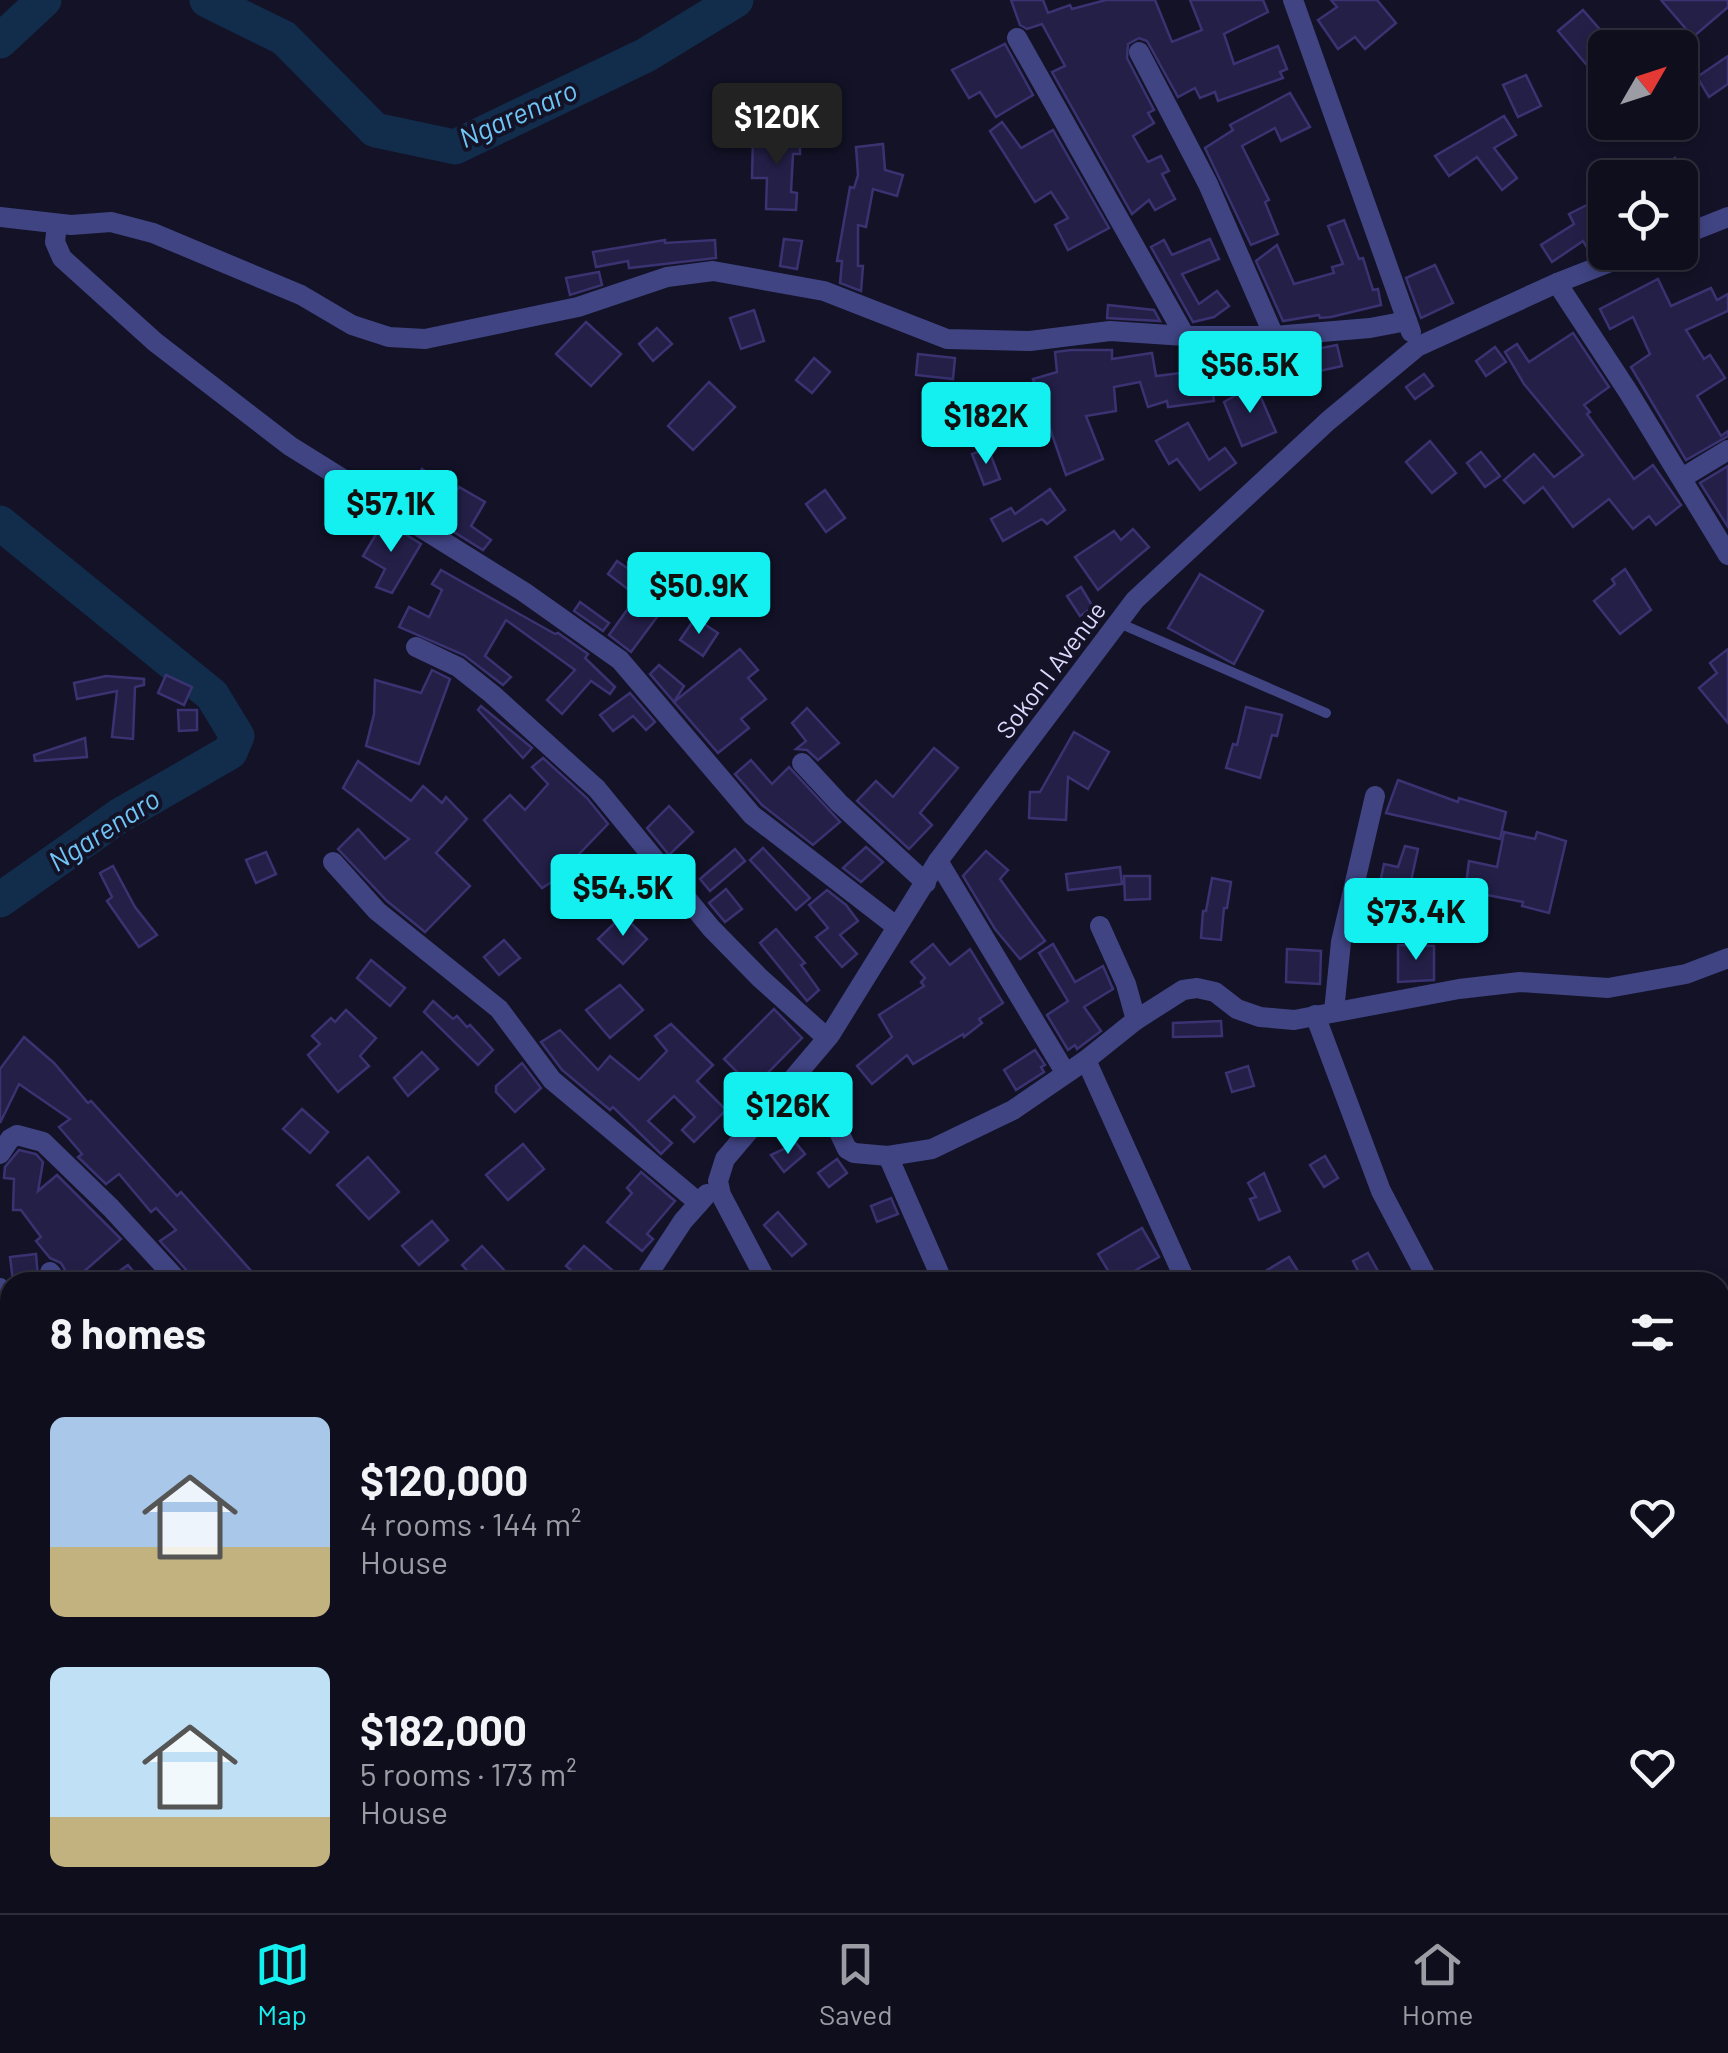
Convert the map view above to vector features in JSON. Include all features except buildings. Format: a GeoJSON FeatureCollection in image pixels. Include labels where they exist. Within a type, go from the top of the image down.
{"type":"FeatureCollection","features":[{"type":"Feature","properties":{"kind":"street"},"geometry":{"type":"LineString","coordinates":[[1293,0],[1417,347]]}},
{"type":"Feature","properties":{"kind":"street"},"geometry":{"type":"LineString","coordinates":[[1017,38],[1184,336]]}},
{"type":"Feature","properties":{"kind":"street"},"geometry":{"type":"LineString","coordinates":[[1139,52],[1208,184],[1274,336]]}},
{"type":"Feature","properties":{"kind":"street"},"geometry":{"type":"LineString","coordinates":[[0,217],[57,224],[111,222],[152,232],[302,295],[352,325],[390,337],[426,339],[578,307],[667,277],[713,270],[824,291],[947,339],[1030,341],[1110,331],[1274,336],[1407,321]]}},
{"type":"Feature","properties":{"kind":"street"},"geometry":{"type":"LineString","coordinates":[[1698,229],[1728,218]]}},
{"type":"Feature","properties":{"kind":"street"},"geometry":{"type":"LineString","coordinates":[[57,224],[55,242],[62,258],[154,342],[290,446],[524,592],[620,660],[752,815],[897,927]]}},
{"type":"Feature","properties":{"kind":"street","name":"Sokon I Avenue"},"geometry":{"type":"LineString","coordinates":[[651,1272],[718,1182],[725,1159],[827,1038],[938,861],[1136,600],[1272,472],[1417,347],[1590,270]]}},
{"type":"Feature","properties":{"kind":"street"},"geometry":{"type":"LineString","coordinates":[[1556,283],[1682,478],[1723,533],[1728,555]]}},
{"type":"Feature","properties":{"kind":"street"},"geometry":{"type":"LineString","coordinates":[[1682,478],[1728,450]]}},
{"type":"Feature","properties":{"kind":"street"},"geometry":{"type":"LineString","coordinates":[[416,647],[458,667],[596,789],[710,928],[827,1038]]}},
{"type":"Feature","properties":{"kind":"street"},"geometry":{"type":"LineString","coordinates":[[802,762],[840,803],[926,882]]}},
{"type":"Feature","properties":{"kind":"street"},"geometry":{"type":"LineString","coordinates":[[1375,796],[1325,1013],[1381,1192],[1424,1272]]}},
{"type":"Feature","properties":{"kind":"street"},"geometry":{"type":"LineString","coordinates":[[938,861],[1065,1072]]}},
{"type":"Feature","properties":{"kind":"street"},"geometry":{"type":"LineString","coordinates":[[333,862],[377,911],[499,1009],[552,1080],[699,1203]]}},
{"type":"Feature","properties":{"kind":"street"},"geometry":{"type":"LineString","coordinates":[[1100,926],[1126,984],[1136,1020]]}},
{"type":"Feature","properties":{"kind":"street"},"geometry":{"type":"LineString","coordinates":[[788,1084],[831,1115],[847,1148],[854,1153],[888,1156],[932,1148],[1013,1110],[1183,990],[1214,992],[1237,1009],[1260,1017],[1294,1020],[1459,989],[1520,982],[1608,988],[1686,974],[1728,958]]}},
{"type":"Feature","properties":{"kind":"street"},"geometry":{"type":"LineString","coordinates":[[1086,1060],[1181,1272]]}},
{"type":"Feature","properties":{"kind":"street"},"geometry":{"type":"LineString","coordinates":[[0,1154],[10,1139],[17,1136],[43,1142],[170,1272]]}},
{"type":"Feature","properties":{"kind":"street"},"geometry":{"type":"LineString","coordinates":[[888,1156],[939,1272]]}},
{"type":"Feature","properties":{"kind":"street"},"geometry":{"type":"LineString","coordinates":[[718,1182],[730,1215],[762,1272]]}},
{"type":"Feature","properties":{"kind":"lane"},"geometry":{"type":"LineString","coordinates":[[1118,622],[1326,713]]}},
{"type":"Feature","properties":{"kind":"waterway","name":"Ngarenaro"},"geometry":{"type":"LineString","coordinates":[[0,41],[44,0]]}},
{"type":"Feature","properties":{"kind":"waterway","name":"Ngarenaro"},"geometry":{"type":"LineString","coordinates":[[207,0],[284,38],[375,130],[455,147],[646,55],[736,0]]}},
{"type":"Feature","properties":{"kind":"waterway","name":"Ngarenaro"},"geometry":{"type":"LineString","coordinates":[[0,523],[212,695],[237,736],[230,752],[119,816],[0,900]]}}]}
